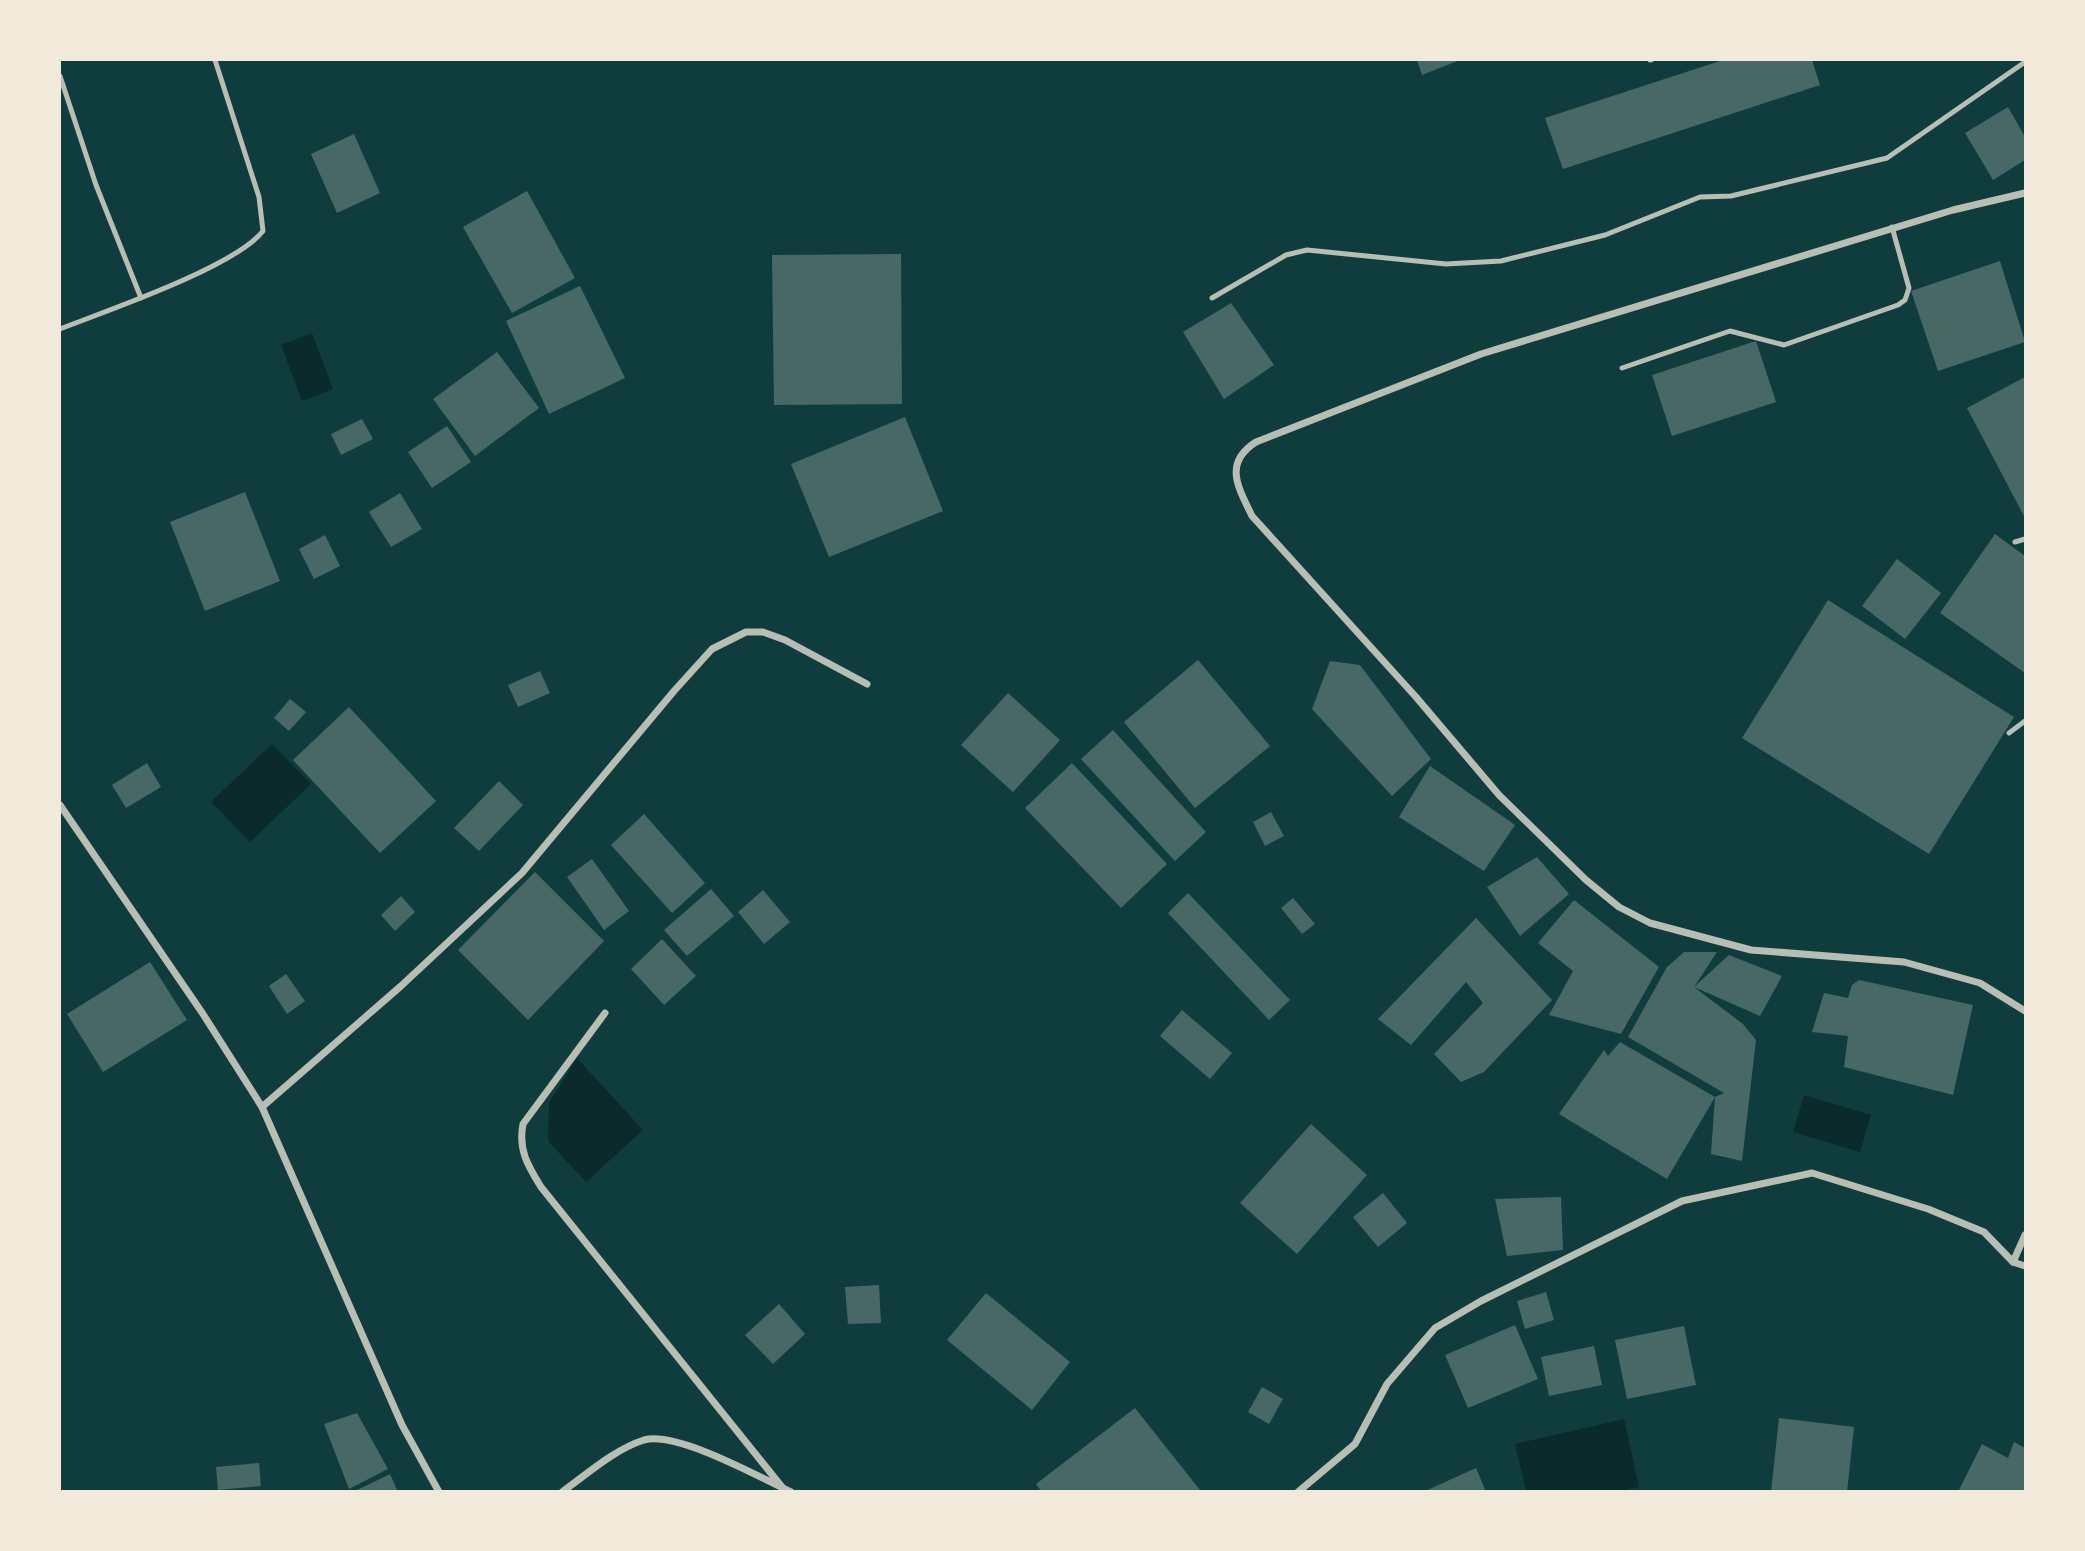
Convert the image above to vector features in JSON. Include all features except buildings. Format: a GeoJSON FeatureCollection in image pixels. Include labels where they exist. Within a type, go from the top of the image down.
{"type":"FeatureCollection","features":[{"type":"Feature","properties":{"kind":"street"},"geometry":{"type":"LineString","coordinates":[[2025,193],[1892,228],[1480,354],[1256,442],[1243,450],[1236,464],[1237,486],[1252,516],[1416,696],[1499,795],[1586,880],[1619,907],[1650,923],[1751,950],[1904,962],[1980,983],[2025,1011]]}},
{"type":"Feature","properties":{"kind":"street"},"geometry":{"type":"LineString","coordinates":[[262,1107],[401,986],[522,873],[712,649],[746,632],[763,632],[785,640],[867,684]]}},
{"type":"Feature","properties":{"kind":"street"},"geometry":{"type":"LineString","coordinates":[[60,805],[203,1014],[262,1107],[402,1425],[439,1492]]}},
{"type":"Feature","properties":{"kind":"street"},"geometry":{"type":"LineString","coordinates":[[605,1013],[523,1125],[520,1140],[523,1156],[541,1187],[782,1487]]}},
{"type":"Feature","properties":{"kind":"street"},"geometry":{"type":"LineString","coordinates":[[1298,1492],[1355,1444],[1387,1384],[1435,1328],[1481,1301],[1682,1201],[1812,1173],[1928,1209],[1984,1232],[2013,1262],[2025,1266]]}},
{"type":"Feature","properties":{"kind":"street"},"geometry":{"type":"LineString","coordinates":[[2013,1262],[2025,1235]]}},
{"type":"Feature","properties":{"kind":"street"},"geometry":{"type":"LineString","coordinates":[[562,1492],[633,1444],[658,1438],[688,1446],[791,1492]]}},
{"type":"Feature","properties":{"kind":"lane"},"geometry":{"type":"LineString","coordinates":[[60,329],[141,298],[243,248],[255,241],[263,231],[259,197],[215,60]]}},
{"type":"Feature","properties":{"kind":"lane"},"geometry":{"type":"LineString","coordinates":[[1212,298],[1286,255],[1307,250],[1446,264],[1502,261],[1605,234],[1700,197],[1731,197],[1860,166],[1887,158],[2025,62]]}},
{"type":"Feature","properties":{"kind":"lane"},"geometry":{"type":"LineString","coordinates":[[60,76],[96,185],[141,298]]}},
{"type":"Feature","properties":{"kind":"lane"},"geometry":{"type":"LineString","coordinates":[[1622,368],[1730,331],[1784,345],[1898,305],[1905,300],[1909,288],[1892,228]]}},
{"type":"Feature","properties":{"kind":"lane"},"geometry":{"type":"LineString","coordinates":[[2015,542],[2025,539]]}},
{"type":"Feature","properties":{"kind":"lane"},"geometry":{"type":"LineString","coordinates":[[2009,733],[2025,721]]}},
{"type":"Feature","properties":{"kind":"water"},"geometry":{"type":"Polygon","coordinates":[[[312,333],[333,389],[302,401],[281,345],[312,333]]]}},
{"type":"Feature","properties":{"kind":"water"},"geometry":{"type":"Polygon","coordinates":[[[272,744],[311,784],[250,842],[211,802],[272,744]]]}},
{"type":"Feature","properties":{"kind":"water"},"geometry":{"type":"Polygon","coordinates":[[[577,1058],[643,1130],[586,1182],[548,1141],[549,1103],[577,1058]]]}},
{"type":"Feature","properties":{"kind":"water"},"geometry":{"type":"Polygon","coordinates":[[[1804,1095],[1871,1115],[1860,1152],[1793,1132],[1804,1095]]]}},
{"type":"Feature","properties":{"kind":"water"},"geometry":{"type":"Polygon","coordinates":[[[1624,1419],[1639,1487],[1618,1492],[1526,1491],[1515,1444],[1624,1419]]]}}]}
